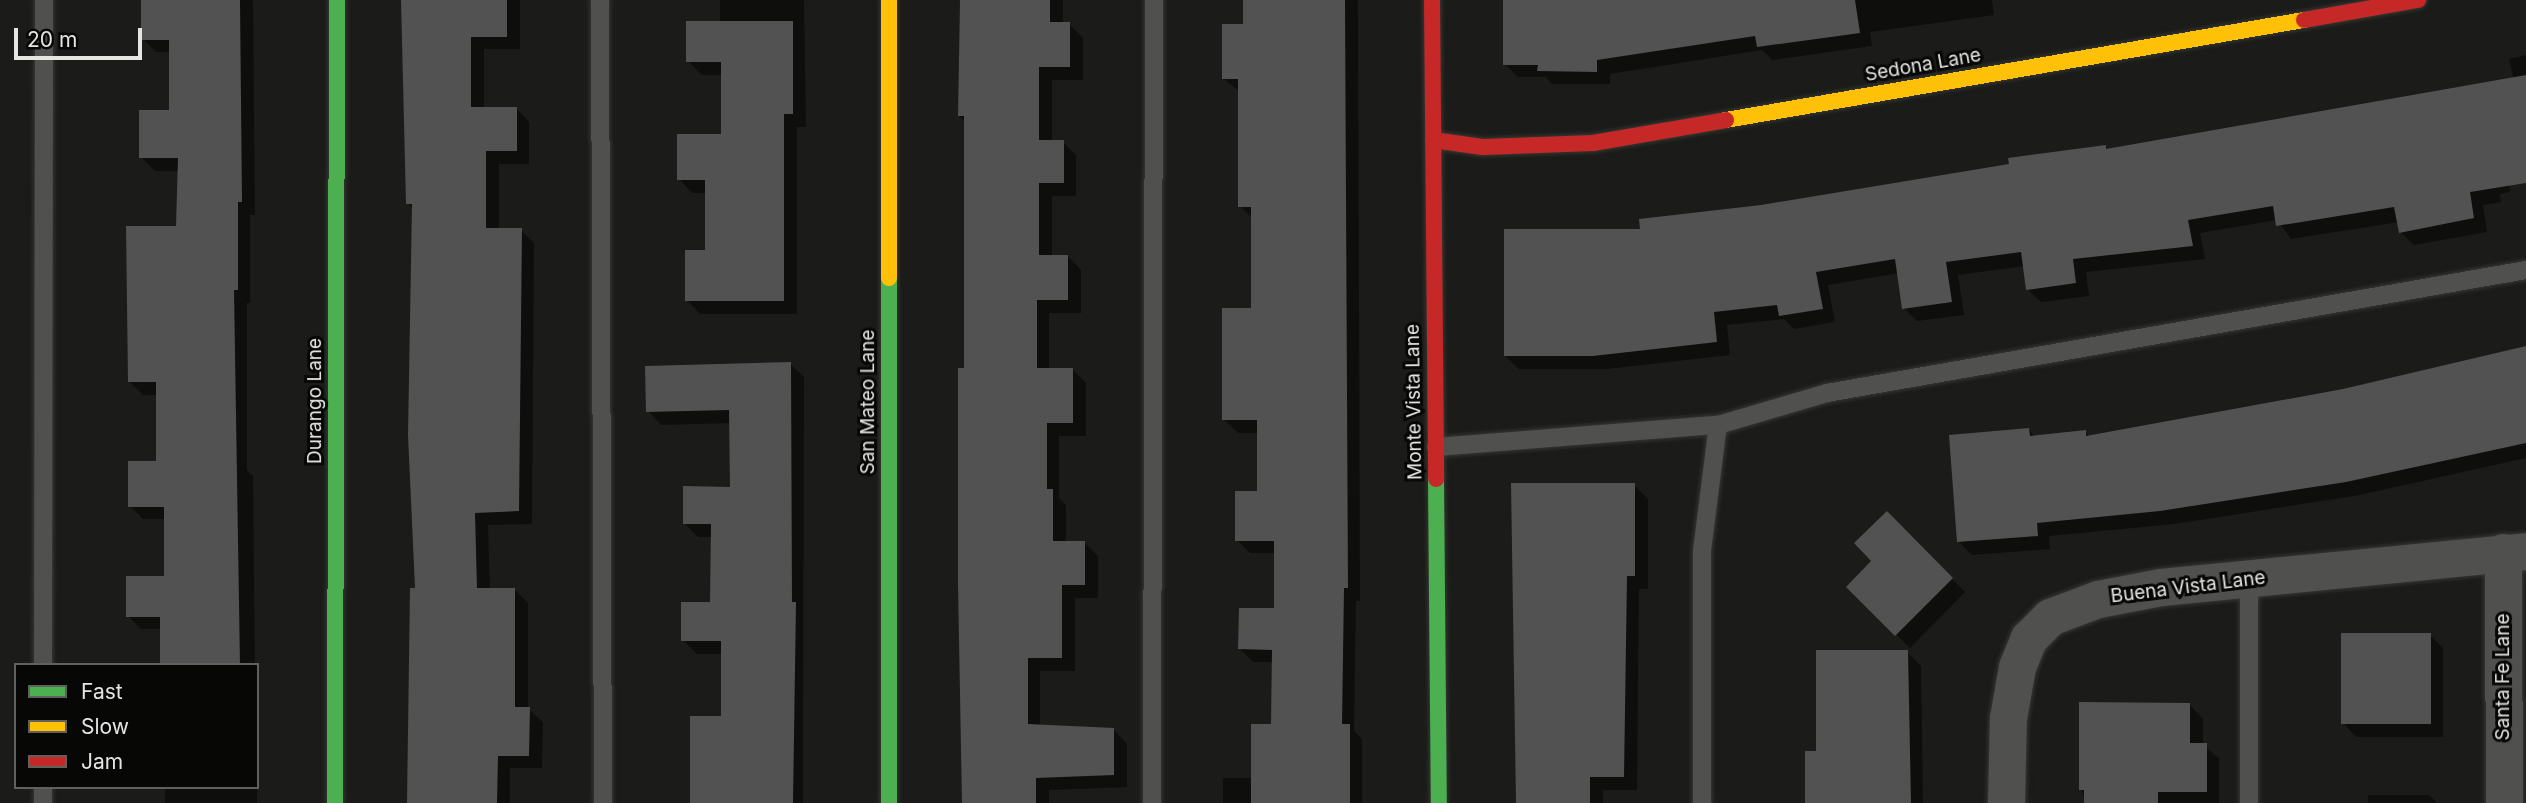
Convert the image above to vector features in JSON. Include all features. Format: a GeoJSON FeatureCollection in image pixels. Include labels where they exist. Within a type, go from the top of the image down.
{"type":"FeatureCollection","features":[{"type":"Feature","properties":{"kind":"street","name":"Durango Lane"},"geometry":{"type":"LineString","coordinates":[[335,803],[337,0]]}},
{"type":"Feature","properties":{"kind":"street","name":"San Mateo Lane"},"geometry":{"type":"LineString","coordinates":[[889,0],[889,803]]}},
{"type":"Feature","properties":{"kind":"street","name":"Monte Vista Lane"},"geometry":{"type":"LineString","coordinates":[[1432,0],[1439,803]]}},
{"type":"Feature","properties":{"kind":"street","name":"Sedona Lane"},"geometry":{"type":"LineString","coordinates":[[1433,140],[1483,146],[1593,143],[2418,0]]}},
{"type":"Feature","properties":{"kind":"street","name":"Buena Vista Lane"},"geometry":{"type":"LineString","coordinates":[[2006,803],[2008,718],[2017,667],[2029,638],[2050,617],[2098,599],[2249,579],[2514,551]]}},
{"type":"Feature","properties":{"kind":"street","name":"Santa Fe Lane"},"geometry":{"type":"LineString","coordinates":[[2504,803],[2514,551]]}},
{"type":"Feature","properties":{"kind":"lane"},"geometry":{"type":"LineString","coordinates":[[43,663],[44,0]]}},
{"type":"Feature","properties":{"kind":"lane"},"geometry":{"type":"LineString","coordinates":[[600,0],[603,803]]}},
{"type":"Feature","properties":{"kind":"lane"},"geometry":{"type":"LineString","coordinates":[[1152,803],[1154,0]]}},
{"type":"Feature","properties":{"kind":"lane"},"geometry":{"type":"LineString","coordinates":[[1436,447],[1718,425],[1827,393],[2526,270]]}},
{"type":"Feature","properties":{"kind":"lane"},"geometry":{"type":"LineString","coordinates":[[1702,803],[1702,551],[1718,425]]}},
{"type":"Feature","properties":{"kind":"lane"},"geometry":{"type":"LineString","coordinates":[[2249,579],[2249,803]]}},
{"type":"Feature","properties":{"kind":"building"},"geometry":{"type":"Polygon","coordinates":[[[141,0],[240,0],[242,202],[238,202],[238,290],[234,290],[240,663],[160,663],[160,617],[126,617],[126,576],[164,576],[164,507],[128,507],[128,461],[156,461],[156,382],[128,382],[126,226],[176,226],[178,158],[139,158],[139,110],[169,110],[169,40],[141,40],[141,0]]]}},
{"type":"Feature","properties":{"kind":"building"},"geometry":{"type":"Polygon","coordinates":[[[401,0],[507,0],[507,37],[471,37],[471,107],[517,107],[517,151],[486,151],[486,228],[522,228],[519,511],[475,513],[477,588],[515,588],[515,707],[530,707],[529,756],[498,756],[497,803],[407,803],[410,588],[415,588],[408,435],[412,204],[406,204],[401,0]]]}},
{"type":"Feature","properties":{"kind":"building"},"geometry":{"type":"Polygon","coordinates":[[[960,0],[1050,0],[1050,22],[1070,22],[1070,67],[1039,67],[1039,140],[1064,140],[1064,183],[1039,183],[1039,255],[1068,255],[1068,300],[1037,300],[1037,368],[1073,368],[1073,423],[1047,423],[1047,489],[1053,489],[1053,541],[1085,541],[1085,585],[1062,585],[1062,658],[1028,658],[1028,724],[1114,728],[1114,775],[1036,778],[1036,803],[962,803],[958,368],[964,368],[964,116],[958,116],[960,0]]]}},
{"type":"Feature","properties":{"kind":"building"},"geometry":{"type":"Polygon","coordinates":[[[1243,0],[1345,0],[1348,588],[1344,588],[1342,724],[1350,724],[1350,803],[1251,803],[1251,724],[1271,724],[1272,650],[1238,649],[1239,608],[1274,608],[1274,541],[1235,541],[1235,491],[1257,491],[1257,420],[1222,420],[1222,308],[1251,308],[1251,207],[1238,207],[1238,79],[1222,79],[1222,24],[1243,24],[1243,0]]]}},
{"type":"Feature","properties":{"kind":"building"},"geometry":{"type":"Polygon","coordinates":[[[1503,0],[1855,0],[1860,33],[1757,47],[1755,36],[1597,60],[1597,72],[1537,71],[1538,65],[1503,65],[1503,0]]]}},
{"type":"Feature","properties":{"kind":"building"},"geometry":{"type":"Polygon","coordinates":[[[686,21],[793,21],[793,114],[784,114],[784,301],[685,301],[685,250],[705,250],[705,180],[677,180],[677,134],[721,134],[721,62],[686,62],[686,21]]]}},
{"type":"Feature","properties":{"kind":"building"},"geometry":{"type":"Polygon","coordinates":[[[2526,75],[2526,183],[2470,192],[2474,218],[2399,233],[2394,207],[2276,226],[2273,206],[2188,220],[2193,246],[2073,259],[2076,283],[2026,290],[2021,252],[1946,262],[1952,302],[1902,309],[1895,259],[1816,272],[1823,309],[1779,316],[1777,305],[1714,312],[1717,342],[1593,356],[1504,356],[1504,229],[1640,229],[1639,219],[1761,205],[2009,164],[2008,158],[2106,145],[2106,149],[2526,75]]]}},
{"type":"Feature","properties":{"kind":"building"},"geometry":{"type":"Polygon","coordinates":[[[2526,346],[2526,443],[2346,482],[2160,511],[2037,523],[2038,536],[1957,542],[1949,435],[2029,428],[2030,436],[2086,430],[2086,436],[2343,389],[2526,346]]]}},
{"type":"Feature","properties":{"kind":"building"},"geometry":{"type":"Polygon","coordinates":[[[791,362],[792,602],[796,602],[793,803],[690,803],[690,716],[721,716],[721,641],[681,641],[681,602],[710,602],[711,524],[683,524],[683,486],[730,487],[729,410],[646,412],[645,366],[791,362]]]}},
{"type":"Feature","properties":{"kind":"building"},"geometry":{"type":"Polygon","coordinates":[[[1511,483],[1635,483],[1635,576],[1627,576],[1624,777],[1590,777],[1590,803],[1516,803],[1511,483]]]}},
{"type":"Feature","properties":{"kind":"building"},"geometry":{"type":"Polygon","coordinates":[[[1887,511],[1953,578],[1895,636],[1846,587],[1871,561],[1854,543],[1887,511]]]}},
{"type":"Feature","properties":{"kind":"building"},"geometry":{"type":"Polygon","coordinates":[[[2341,633],[2431,633],[2431,724],[2341,724],[2341,633]]]}},
{"type":"Feature","properties":{"kind":"building"},"geometry":{"type":"Polygon","coordinates":[[[1816,650],[1908,650],[1911,803],[1805,803],[1805,751],[1816,751],[1816,650]]]}},
{"type":"Feature","properties":{"kind":"building"},"geometry":{"type":"Polygon","coordinates":[[[2079,702],[2190,703],[2190,743],[2207,743],[2207,792],[2158,792],[2158,803],[2084,803],[2084,790],[2079,790],[2079,702]]]}},
{"type":"Feature","properties":{"kind":"traffic: fast"},"geometry":{"type":"LineString","coordinates":[[335,803],[337,0]]}},
{"type":"Feature","properties":{"kind":"traffic: fast"},"geometry":{"type":"LineString","coordinates":[[889,278],[889,803]]}},
{"type":"Feature","properties":{"kind":"traffic: fast"},"geometry":{"type":"LineString","coordinates":[[1436,479],[1439,803]]}},
{"type":"Feature","properties":{"kind":"traffic: slow"},"geometry":{"type":"LineString","coordinates":[[889,0],[889,278]]}},
{"type":"Feature","properties":{"kind":"traffic: slow"},"geometry":{"type":"LineString","coordinates":[[1726,120],[2304,20]]}},
{"type":"Feature","properties":{"kind":"traffic: jam"},"geometry":{"type":"LineString","coordinates":[[1432,0],[1436,479]]}},
{"type":"Feature","properties":{"kind":"traffic: jam"},"geometry":{"type":"LineString","coordinates":[[2304,20],[2418,0]]}},
{"type":"Feature","properties":{"kind":"traffic: jam"},"geometry":{"type":"LineString","coordinates":[[1433,140],[1483,147],[1593,143],[1726,120]]}}]}
